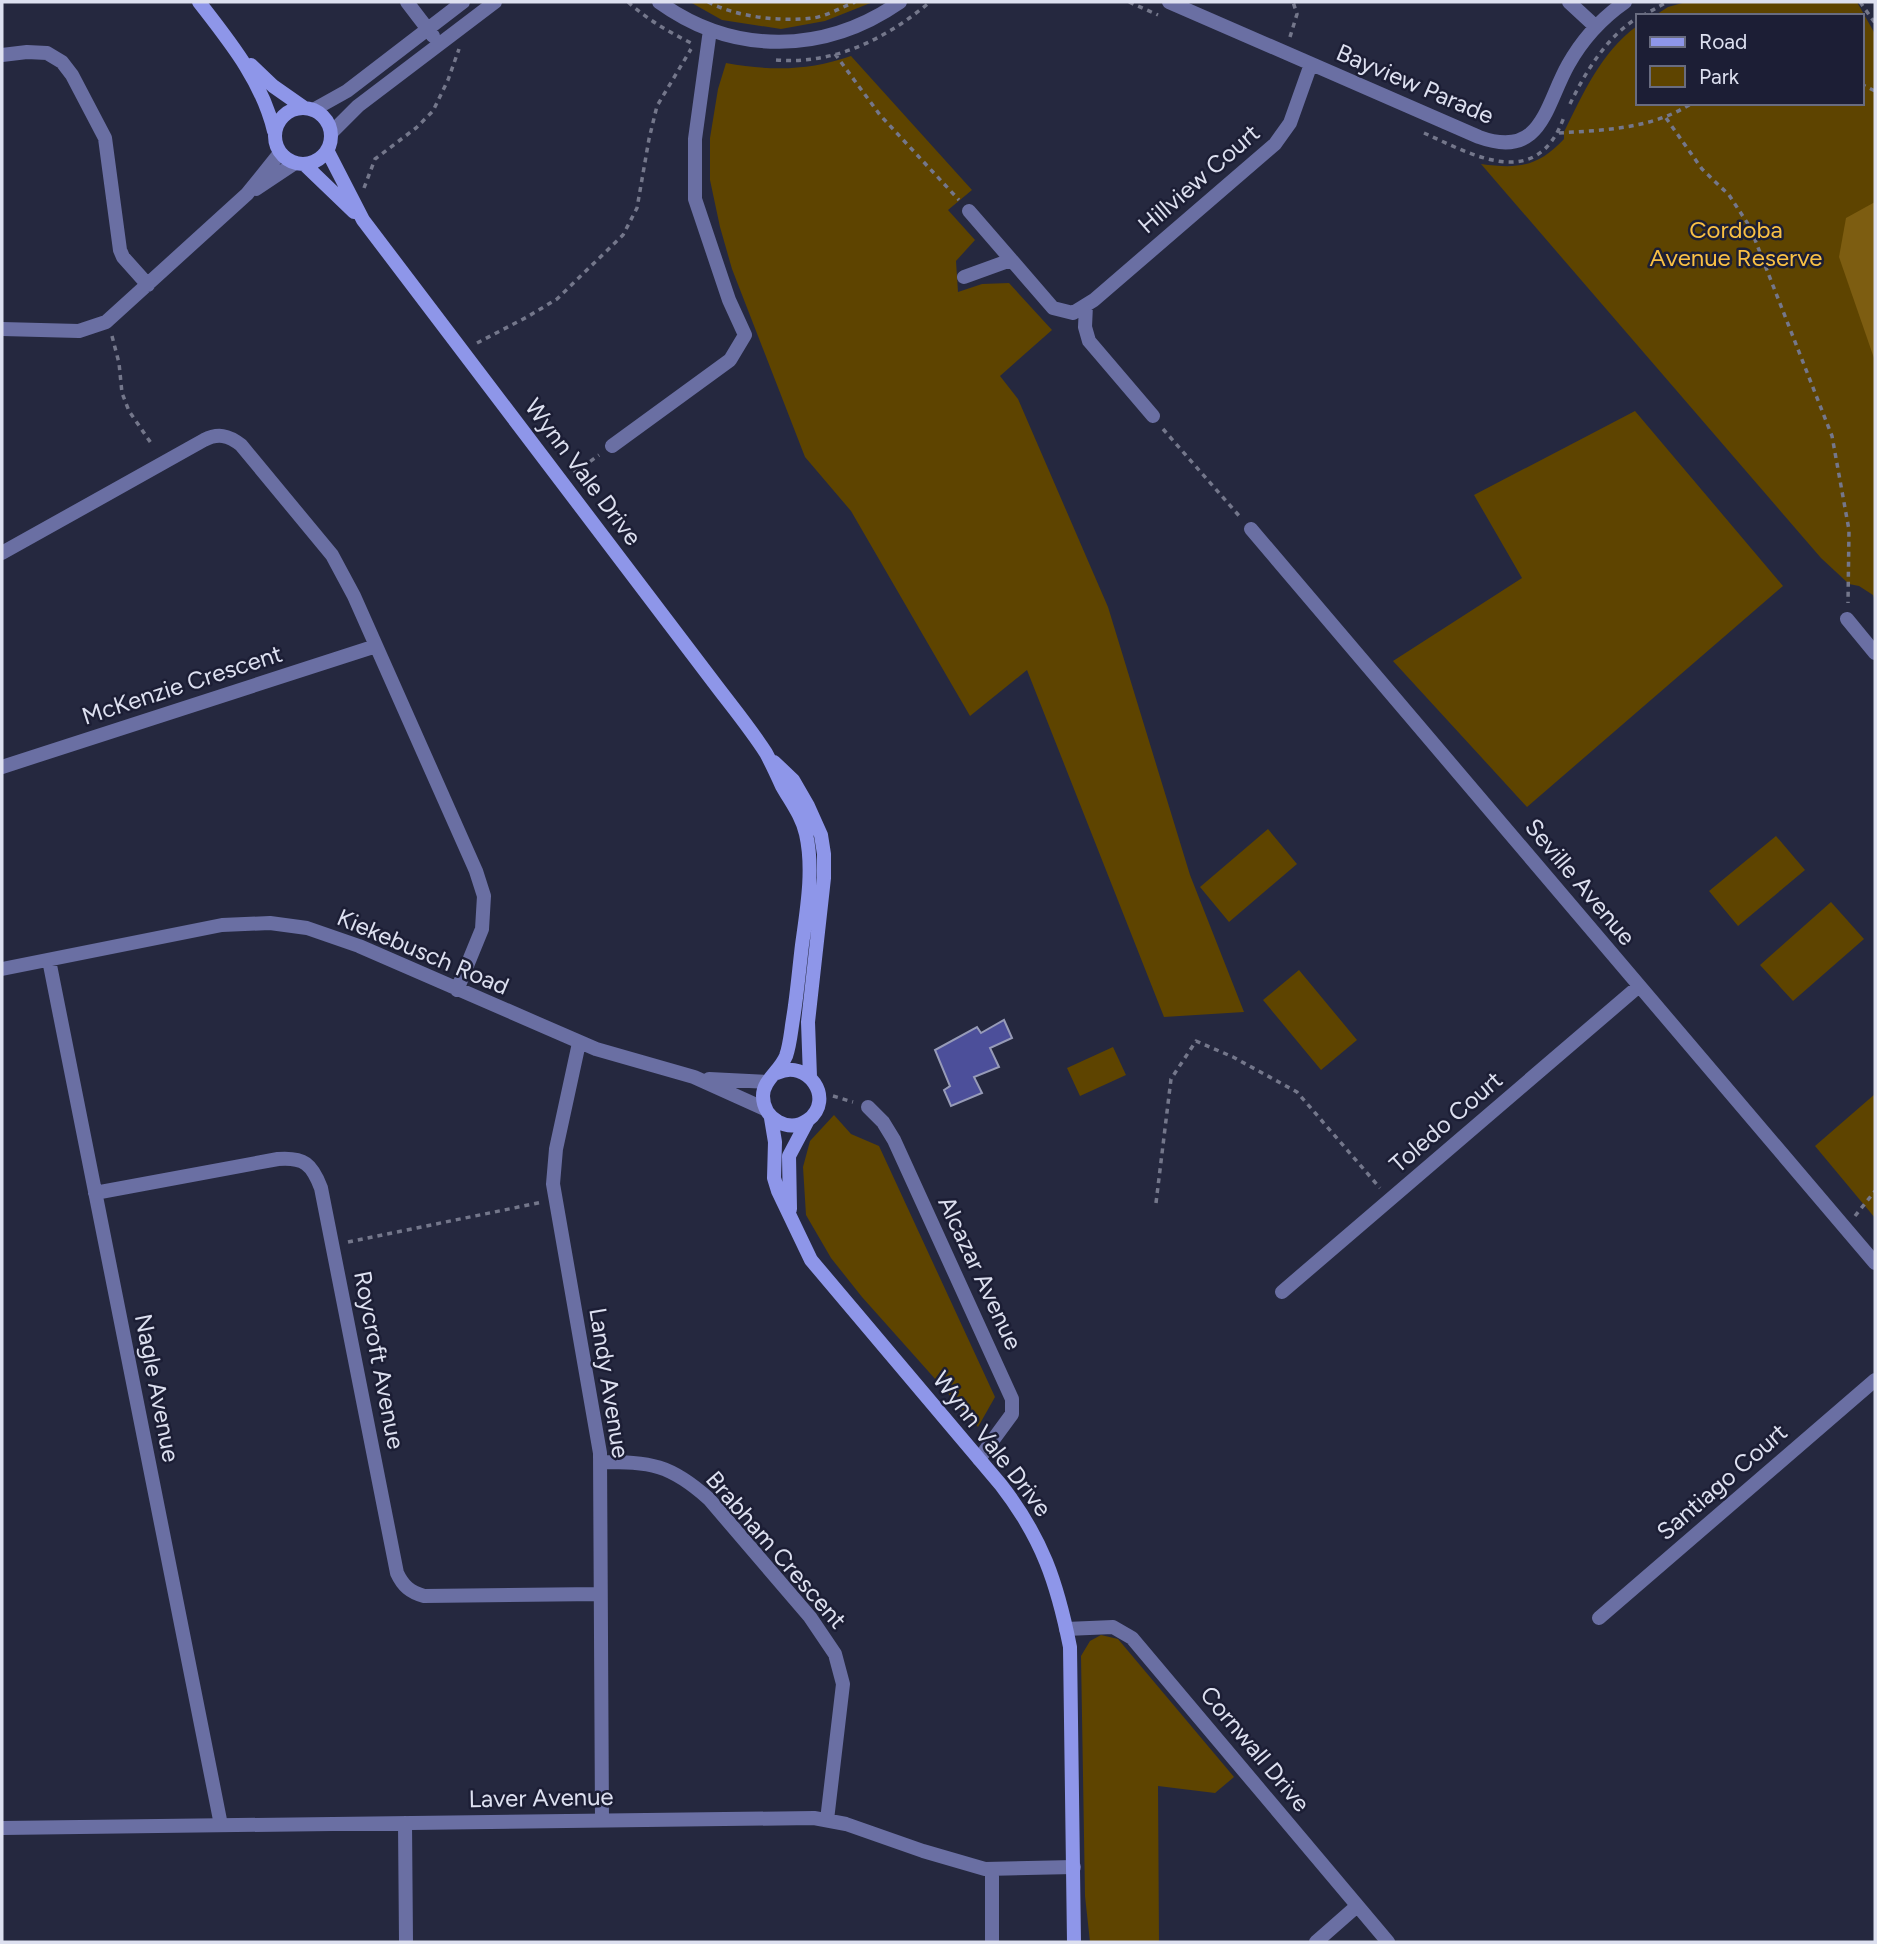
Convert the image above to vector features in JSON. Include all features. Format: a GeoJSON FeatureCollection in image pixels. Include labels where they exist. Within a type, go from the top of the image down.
{"type":"FeatureCollection","features":[{"type":"Feature","properties":{"kind":"main road"},"geometry":{"type":"LineString","coordinates":[[199,2],[237,52],[261,92],[269,109],[280,153],[300,163],[318,160],[327,150],[331,133],[325,118],[274,86],[237,52]]}},
{"type":"Feature","properties":{"kind":"main road"},"geometry":{"type":"LineString","coordinates":[[274,131],[278,120],[286,113],[308,108]]}},
{"type":"Feature","properties":{"kind":"main road","name":"Wynn Vale Drive"},"geometry":{"type":"LineString","coordinates":[[327,150],[360,213],[766,753],[793,780],[818,825],[824,854],[824,878],[808,1021],[810,1077]]}},
{"type":"Feature","properties":{"kind":"main road","name":"Wynn Vale Drive"},"geometry":{"type":"LineString","coordinates":[[300,163],[360,213]]}},
{"type":"Feature","properties":{"kind":"main road","name":"Wynn Vale Drive"},"geometry":{"type":"LineString","coordinates":[[766,753],[806,832],[810,864],[793,1019],[786,1055],[772,1077]]}},
{"type":"Feature","properties":{"kind":"main road"},"geometry":{"type":"LineString","coordinates":[[795,1069],[810,1077],[819,1091],[817,1108],[808,1120],[798,1125],[787,1125],[768,1113],[763,1093],[772,1077],[795,1069]]}},
{"type":"Feature","properties":{"kind":"main road","name":"Wynn Vale Drive"},"geometry":{"type":"LineString","coordinates":[[768,1113],[775,1142],[774,1178],[805,1251],[818,1270],[1019,1508],[1038,1541],[1061,1604],[1071,1667],[1074,1942]]}},
{"type":"Feature","properties":{"kind":"main road","name":"Wynn Vale Drive"},"geometry":{"type":"LineString","coordinates":[[791,1221],[789,1156],[808,1120]]}},
{"type":"Feature","properties":{"kind":"street"},"geometry":{"type":"LineString","coordinates":[[407,2],[440,45]]}},
{"type":"Feature","properties":{"kind":"street"},"geometry":{"type":"LineString","coordinates":[[308,108],[347,91],[463,2]]}},
{"type":"Feature","properties":{"kind":"street"},"geometry":{"type":"LineString","coordinates":[[331,133],[358,106],[495,2]]}},
{"type":"Feature","properties":{"kind":"street"},"geometry":{"type":"LineString","coordinates":[[659,2],[707,28],[751,40],[775,43],[824,37],[862,25],[901,2]]}},
{"type":"Feature","properties":{"kind":"street","name":"Bayview Parade"},"geometry":{"type":"LineString","coordinates":[[1169,2],[1496,144],[1518,141],[1530,135]]}},
{"type":"Feature","properties":{"kind":"street"},"geometry":{"type":"LineString","coordinates":[[1569,2],[1596,27]]}},
{"type":"Feature","properties":{"kind":"street"},"geometry":{"type":"LineString","coordinates":[[1530,135],[1548,111],[1571,60],[1596,27],[1626,2]]}},
{"type":"Feature","properties":{"kind":"street"},"geometry":{"type":"LineString","coordinates":[[612,446],[730,360],[745,335],[729,300],[695,199],[695,139],[707,28]]}},
{"type":"Feature","properties":{"kind":"street"},"geometry":{"type":"LineString","coordinates":[[2,55],[39,52],[54,56],[68,69],[105,138],[122,257],[148,285]]}},
{"type":"Feature","properties":{"kind":"street","name":"Hillview Court"},"geometry":{"type":"LineString","coordinates":[[1086,305],[1275,144],[1290,123],[1311,64]]}},
{"type":"Feature","properties":{"kind":"street"},"geometry":{"type":"LineString","coordinates":[[2,329],[63,331],[94,327],[112,318],[247,194],[280,153]]}},
{"type":"Feature","properties":{"kind":"street"},"geometry":{"type":"LineString","coordinates":[[247,194],[300,163]]}},
{"type":"Feature","properties":{"kind":"street"},"geometry":{"type":"LineString","coordinates":[[969,211],[1053,308],[1073,313],[1086,305]]}},
{"type":"Feature","properties":{"kind":"street"},"geometry":{"type":"LineString","coordinates":[[964,277],[1011,260]]}},
{"type":"Feature","properties":{"kind":"street"},"geometry":{"type":"LineString","coordinates":[[1086,305],[1085,327],[1089,341],[1153,416]]}},
{"type":"Feature","properties":{"kind":"street"},"geometry":{"type":"LineString","coordinates":[[2,554],[204,440],[223,435],[241,444],[332,555],[376,646],[476,870],[484,896],[482,929],[457,990]]}},
{"type":"Feature","properties":{"kind":"street","name":"Seville Avenue"},"geometry":{"type":"LineString","coordinates":[[1251,529],[1875,1263]]}},
{"type":"Feature","properties":{"kind":"street"},"geometry":{"type":"LineString","coordinates":[[1847,620],[1875,653]]}},
{"type":"Feature","properties":{"kind":"street","name":"McKenzie Crescent"},"geometry":{"type":"LineString","coordinates":[[2,767],[376,646]]}},
{"type":"Feature","properties":{"kind":"street","name":"Kiekebusch Road"},"geometry":{"type":"LineString","coordinates":[[2,969],[222,925],[270,923],[307,929],[359,946],[596,1049],[694,1077],[739,1082],[772,1077]]}},
{"type":"Feature","properties":{"kind":"street","name":"Nagle Avenue"},"geometry":{"type":"LineString","coordinates":[[49,960],[221,1825]]}},
{"type":"Feature","properties":{"kind":"street","name":"Toledo Court"},"geometry":{"type":"LineString","coordinates":[[1282,1292],[1639,986]]}},
{"type":"Feature","properties":{"kind":"street","name":"Landy Avenue"},"geometry":{"type":"LineString","coordinates":[[579,1043],[553,1166],[555,1200],[595,1415],[600,1462],[602,1820]]}},
{"type":"Feature","properties":{"kind":"street","name":"Kiekebusch Road"},"geometry":{"type":"LineString","coordinates":[[694,1077],[768,1113]]}},
{"type":"Feature","properties":{"kind":"street","name":"Alcazar Avenue"},"geometry":{"type":"LineString","coordinates":[[868,1107],[883,1122],[894,1140],[1013,1399],[1012,1414],[979,1459]]}},
{"type":"Feature","properties":{"kind":"street","name":"Roycroft Avenue"},"geometry":{"type":"LineString","coordinates":[[95,1193],[293,1158],[306,1162],[315,1171],[321,1188],[397,1573],[402,1583],[415,1594],[424,1596],[600,1594]]}},
{"type":"Feature","properties":{"kind":"street","name":"Santiago Court"},"geometry":{"type":"LineString","coordinates":[[1599,1618],[1875,1380]]}},
{"type":"Feature","properties":{"kind":"street","name":"Brabham Crescent"},"geometry":{"type":"LineString","coordinates":[[600,1462],[650,1464],[678,1474],[692,1483],[709,1499],[810,1617],[835,1654],[844,1684],[827,1820]]}},
{"type":"Feature","properties":{"kind":"street","name":"Cornwall Drive"},"geometry":{"type":"LineString","coordinates":[[1066,1629],[1113,1627],[1132,1638],[1388,1942]]}},
{"type":"Feature","properties":{"kind":"street","name":"Laver Avenue"},"geometry":{"type":"LineString","coordinates":[[2,1828],[814,1818],[846,1824],[934,1854],[992,1869],[1074,1867]]}},
{"type":"Feature","properties":{"kind":"street"},"geometry":{"type":"LineString","coordinates":[[405,1823],[406,1942]]}},
{"type":"Feature","properties":{"kind":"street"},"geometry":{"type":"LineString","coordinates":[[992,1869],[992,1942]]}},
{"type":"Feature","properties":{"kind":"street"},"geometry":{"type":"LineString","coordinates":[[1316,1942],[1357,1906]]}},
{"type":"Feature","properties":{"kind":"path"},"geometry":{"type":"LineString","coordinates":[[708,2],[718,7],[768,18],[814,18],[855,2]]}},
{"type":"Feature","properties":{"kind":"path"},"geometry":{"type":"LineString","coordinates":[[835,2],[837,9]]}},
{"type":"Feature","properties":{"kind":"path"},"geometry":{"type":"LineString","coordinates":[[1286,53],[1297,14],[1293,2]]}},
{"type":"Feature","properties":{"kind":"path"},"geometry":{"type":"LineString","coordinates":[[1646,14],[1667,2]]}},
{"type":"Feature","properties":{"kind":"path"},"geometry":{"type":"LineString","coordinates":[[1860,2],[1875,23]]}},
{"type":"Feature","properties":{"kind":"path"},"geometry":{"type":"LineString","coordinates":[[360,213],[374,159],[416,128],[433,111],[455,64],[464,26]]}},
{"type":"Feature","properties":{"kind":"path"},"geometry":{"type":"LineString","coordinates":[[462,350],[557,299],[623,235],[637,208],[657,106],[707,28]]}},
{"type":"Feature","properties":{"kind":"path"},"geometry":{"type":"LineString","coordinates":[[824,37],[863,94],[969,211]]}},
{"type":"Feature","properties":{"kind":"path"},"geometry":{"type":"LineString","coordinates":[[1530,135],[1632,125],[1666,118],[1689,105]]}},
{"type":"Feature","properties":{"kind":"path"},"geometry":{"type":"LineString","coordinates":[[1666,118],[1702,169],[1729,195],[1750,227],[1832,436],[1849,530],[1847,620]]}},
{"type":"Feature","properties":{"kind":"path"},"geometry":{"type":"LineString","coordinates":[[110,330],[119,363],[122,393],[129,411],[153,446]]}},
{"type":"Feature","properties":{"kind":"path"},"geometry":{"type":"LineString","coordinates":[[1153,416],[1251,529]]}},
{"type":"Feature","properties":{"kind":"path"},"geometry":{"type":"LineString","coordinates":[[562,482],[612,446]]}},
{"type":"Feature","properties":{"kind":"path"},"geometry":{"type":"LineString","coordinates":[[1156,1203],[1171,1079],[1196,1041],[1233,1057],[1297,1092],[1390,1199]]}},
{"type":"Feature","properties":{"kind":"path"},"geometry":{"type":"LineString","coordinates":[[819,1091],[868,1107]]}},
{"type":"Feature","properties":{"kind":"path"},"geometry":{"type":"LineString","coordinates":[[1845,1228],[1875,1191]]}},
{"type":"Feature","properties":{"kind":"path"},"geometry":{"type":"LineString","coordinates":[[333,1245],[555,1200]]}},
{"type":"Feature","properties":{"kind":"green space"},"geometry":{"type":"Polygon","coordinates":[[[690,2],[873,2],[825,21],[781,29],[722,20],[690,2]]]}},
{"type":"Feature","properties":{"kind":"green space","name":"Cordoba Avenue Reserve"},"geometry":{"type":"Polygon","coordinates":[[[1686,2],[1857,2],[1875,34],[1875,601],[1873,595],[1859,586],[1849,584],[1821,558],[1481,164],[1527,164],[1554,148],[1564,139],[1564,132],[1594,74],[1613,48],[1636,27],[1636,105],[1863,105],[1863,14],[1657,14],[1668,7],[1686,2]]]}},
{"type":"Feature","properties":{"kind":"green space"},"geometry":{"type":"Polygon","coordinates":[[[851,56],[972,190],[948,210],[975,240],[956,261],[958,292],[982,284],[1009,283],[1052,330],[1000,376],[1018,399],[1108,607],[1190,875],[1244,1012],[1164,1017],[1027,670],[970,716],[851,511],[805,457],[732,269],[710,180],[710,138],[718,89],[726,63],[789,68],[820,65],[851,56]]]}},
{"type":"Feature","properties":{"kind":"green space"},"geometry":{"type":"Polygon","coordinates":[[[1635,411],[1783,586],[1527,807],[1393,661],[1522,578],[1474,495],[1635,411]]]}},
{"type":"Feature","properties":{"kind":"green space"},"geometry":{"type":"Polygon","coordinates":[[[1268,829],[1297,864],[1229,922],[1200,887],[1268,829]]]}},
{"type":"Feature","properties":{"kind":"green space"},"geometry":{"type":"Polygon","coordinates":[[[1776,836],[1805,870],[1738,926],[1709,891],[1776,836]]]}},
{"type":"Feature","properties":{"kind":"green space"},"geometry":{"type":"Polygon","coordinates":[[[1831,902],[1864,939],[1793,1001],[1760,965],[1831,902]]]}},
{"type":"Feature","properties":{"kind":"green space"},"geometry":{"type":"Polygon","coordinates":[[[1299,970],[1357,1040],[1321,1070],[1263,1000],[1299,970]]]}},
{"type":"Feature","properties":{"kind":"green space"},"geometry":{"type":"Polygon","coordinates":[[[1113,1047],[1126,1075],[1080,1096],[1067,1068],[1113,1047]]]}},
{"type":"Feature","properties":{"kind":"green space"},"geometry":{"type":"Polygon","coordinates":[[[1875,1094],[1875,1218],[1815,1146],[1875,1094]]]}},
{"type":"Feature","properties":{"kind":"green space"},"geometry":{"type":"Polygon","coordinates":[[[834,1115],[851,1134],[879,1146],[995,1397],[978,1427],[862,1297],[831,1258],[806,1215],[803,1167],[810,1141],[834,1115]]]}},
{"type":"Feature","properties":{"kind":"green space"},"geometry":{"type":"Polygon","coordinates":[[[1101,1635],[1118,1639],[1234,1777],[1215,1793],[1158,1786],[1159,1942],[1090,1942],[1085,1896],[1081,1656],[1090,1641],[1101,1635]]]}},
{"type":"Feature","properties":{"kind":"shaded area"},"geometry":{"type":"Polygon","coordinates":[[[1875,202],[1875,361],[1839,257],[1846,218],[1875,202]]]}},
{"type":"Feature","properties":{"kind":"building"},"geometry":{"type":"Polygon","coordinates":[[[1004,1020],[1012,1038],[990,1048],[999,1067],[974,1077],[982,1093],[951,1106],[944,1090],[950,1086],[935,1050],[977,1027],[981,1033],[1004,1020]]]}}]}
